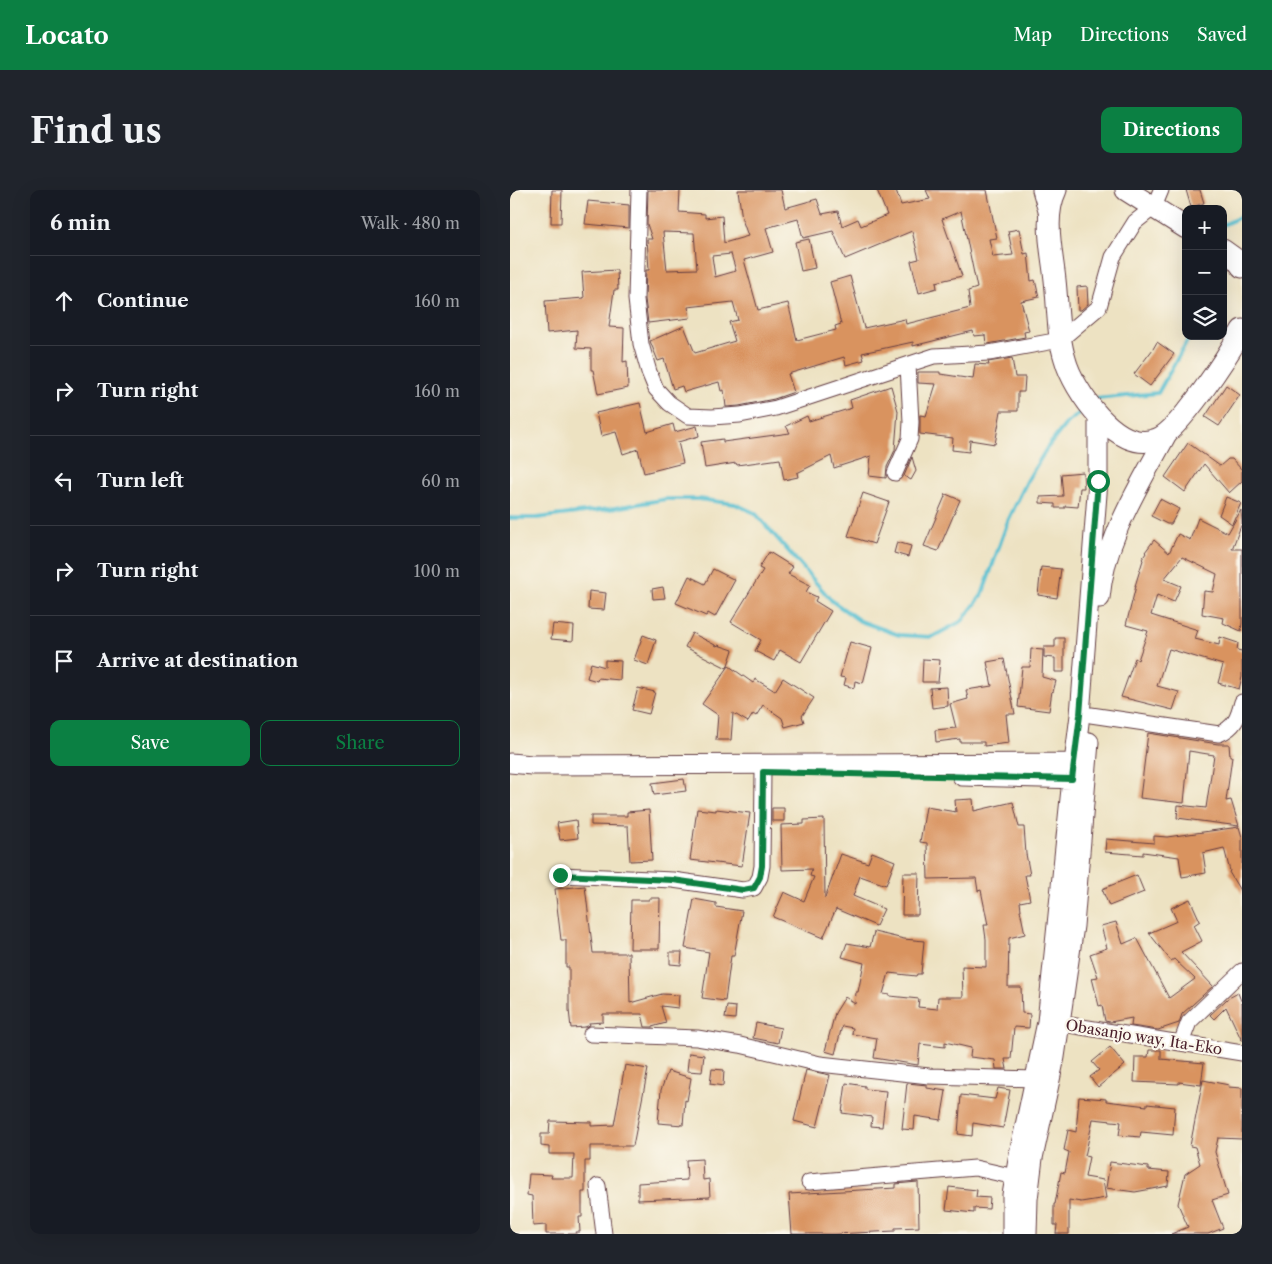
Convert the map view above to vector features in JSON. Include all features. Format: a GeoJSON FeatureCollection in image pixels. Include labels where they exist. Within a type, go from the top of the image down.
{"type":"FeatureCollection","features":[{"type":"Feature","properties":{"kind":"highway"},"geometry":{"type":"LineString","coordinates":[[1056,190],[1051,201],[1050,226],[1060,340],[1065,361],[1074,382],[1098,416],[1111,429],[1126,437],[1140,441],[1155,440],[1167,434],[1181,419],[1239,338]]}},
{"type":"Feature","properties":{"kind":"highway"},"geometry":{"type":"LineString","coordinates":[[1126,190],[1157,199],[1181,225]]}},
{"type":"Feature","properties":{"kind":"main road"},"geometry":{"type":"LineString","coordinates":[[1080,771],[1080,715],[1098,491],[1098,416]]}},
{"type":"Feature","properties":{"kind":"main road"},"geometry":{"type":"LineString","coordinates":[[1028,1234],[1028,1199],[1033,1158],[1056,1057],[1053,1022],[1080,771],[1091,715],[1100,594],[1114,540],[1126,511],[1167,434]]}},
{"type":"Feature","properties":{"kind":"main road"},"geometry":{"type":"LineString","coordinates":[[510,763],[1080,771]]}},
{"type":"Feature","properties":{"kind":"main road"},"geometry":{"type":"LineString","coordinates":[[510,769],[763,772],[1080,771]]}},
{"type":"Feature","properties":{"kind":"main road"},"geometry":{"type":"LineString","coordinates":[[1012,1234],[1012,1195],[1015,1177],[1035,1079],[1053,1022]]}},
{"type":"Feature","properties":{"kind":"street"},"geometry":{"type":"LineString","coordinates":[[639,190],[636,299],[641,344],[656,389],[669,403],[688,416],[740,415],[776,408],[934,356],[989,354],[1060,340],[1099,307],[1113,257],[1135,222],[1157,199]]}},
{"type":"Feature","properties":{"kind":"street"},"geometry":{"type":"LineString","coordinates":[[1040,190],[1050,226]]}},
{"type":"Feature","properties":{"kind":"street"},"geometry":{"type":"LineString","coordinates":[[895,473],[910,439],[908,364]]}},
{"type":"Feature","properties":{"kind":"street"},"geometry":{"type":"LineString","coordinates":[[1091,715],[1219,734],[1228,730],[1237,721],[1242,702]]}},
{"type":"Feature","properties":{"kind":"street"},"geometry":{"type":"LineString","coordinates":[[560,875],[673,880],[743,890],[754,888],[760,877],[762,866],[763,772]]}},
{"type":"Feature","properties":{"kind":"street"},"geometry":{"type":"LineString","coordinates":[[1181,1043],[1190,1022],[1242,971]]}},
{"type":"Feature","properties":{"kind":"street","name":"Obasanjo way, Ita-Eko"},"geometry":{"type":"LineString","coordinates":[[1053,1022],[1242,1053]]}},
{"type":"Feature","properties":{"kind":"street"},"geometry":{"type":"LineString","coordinates":[[591,1034],[697,1038],[740,1045],[820,1064],[929,1076],[1035,1079]]}},
{"type":"Feature","properties":{"kind":"street"},"geometry":{"type":"LineString","coordinates":[[810,1182],[974,1168],[1015,1177]]}},
{"type":"Feature","properties":{"kind":"street"},"geometry":{"type":"LineString","coordinates":[[598,1186],[604,1234]]}},
{"type":"Feature","properties":{"kind":"building"},"geometry":{"type":"Polygon","coordinates":[[[552,190],[562,190],[561,223],[551,223],[552,190]]]}},
{"type":"Feature","properties":{"kind":"building"},"geometry":{"type":"Polygon","coordinates":[[[648,190],[680,190],[679,212],[705,214],[705,218],[722,216],[724,243],[748,236],[742,219],[738,190],[781,190],[785,208],[817,199],[822,214],[838,211],[842,226],[858,219],[861,226],[887,215],[877,190],[896,190],[901,205],[930,199],[926,190],[987,190],[997,238],[989,239],[993,257],[1013,255],[1008,231],[1019,229],[1024,254],[1028,253],[1031,281],[1035,280],[1039,297],[1021,301],[1029,331],[1024,332],[1025,337],[986,344],[985,335],[974,336],[973,331],[913,346],[913,342],[862,353],[864,360],[846,365],[844,357],[788,374],[794,392],[774,399],[726,407],[724,390],[721,391],[719,382],[684,392],[682,386],[673,389],[664,359],[658,361],[650,341],[684,326],[695,353],[735,341],[729,322],[738,320],[733,302],[688,307],[690,318],[648,323],[645,299],[646,270],[649,270],[647,239],[652,239],[647,224],[648,190]],[[961,211],[942,219],[962,276],[936,282],[937,288],[919,293],[911,261],[919,259],[912,231],[845,259],[833,231],[803,238],[798,219],[766,228],[773,252],[744,260],[758,310],[788,303],[797,340],[836,330],[835,326],[841,324],[830,282],[850,276],[864,328],[905,319],[906,324],[970,308],[968,291],[977,288],[961,211]],[[663,232],[667,270],[697,269],[694,233],[663,232]],[[731,254],[712,256],[715,277],[736,271],[731,254]]]}},
{"type":"Feature","properties":{"kind":"building"},"geometry":{"type":"Polygon","coordinates":[[[1186,190],[1200,190],[1204,203],[1190,205],[1186,190]]]}},
{"type":"Feature","properties":{"kind":"building"},"geometry":{"type":"Polygon","coordinates":[[[588,201],[629,205],[629,228],[585,224],[588,201]]]}},
{"type":"Feature","properties":{"kind":"building"},"geometry":{"type":"Polygon","coordinates":[[[809,239],[815,268],[801,271],[795,242],[809,239]]]}},
{"type":"Feature","properties":{"kind":"building"},"geometry":{"type":"Polygon","coordinates":[[[617,270],[618,290],[614,290],[609,327],[624,328],[623,362],[627,361],[628,388],[598,394],[593,370],[591,370],[591,349],[576,348],[577,330],[547,333],[545,301],[584,298],[582,272],[617,270]]]}},
{"type":"Feature","properties":{"kind":"building"},"geometry":{"type":"Polygon","coordinates":[[[1087,286],[1088,304],[1081,310],[1078,310],[1077,287],[1087,286]]]}},
{"type":"Feature","properties":{"kind":"building"},"geometry":{"type":"Polygon","coordinates":[[[1157,342],[1174,354],[1150,386],[1134,374],[1157,342]]]}},
{"type":"Feature","properties":{"kind":"building"},"geometry":{"type":"Polygon","coordinates":[[[1012,358],[1015,377],[1025,377],[1024,392],[1018,392],[1018,411],[1001,411],[995,444],[970,440],[969,452],[952,450],[953,438],[920,434],[920,415],[926,416],[936,384],[918,383],[918,372],[940,372],[940,374],[973,379],[975,364],[989,365],[988,362],[1012,358]]]}},
{"type":"Feature","properties":{"kind":"building"},"geometry":{"type":"Polygon","coordinates":[[[1226,385],[1240,395],[1219,426],[1205,417],[1226,385]]]}},
{"type":"Feature","properties":{"kind":"building"},"geometry":{"type":"Polygon","coordinates":[[[891,386],[898,411],[895,450],[887,467],[886,478],[869,476],[871,456],[834,468],[831,456],[797,473],[798,477],[784,480],[780,459],[705,468],[701,442],[723,439],[723,442],[790,433],[786,426],[807,416],[809,421],[852,408],[850,400],[891,386]]]}},
{"type":"Feature","properties":{"kind":"building"},"geometry":{"type":"Polygon","coordinates":[[[640,403],[647,432],[673,424],[675,432],[697,426],[699,436],[678,442],[683,463],[644,473],[638,449],[623,454],[616,432],[601,436],[596,413],[640,403]]]}},
{"type":"Feature","properties":{"kind":"building"},"geometry":{"type":"Polygon","coordinates":[[[1188,443],[1220,466],[1228,459],[1232,459],[1242,470],[1242,481],[1229,493],[1204,464],[1185,492],[1165,477],[1188,443]]]}},
{"type":"Feature","properties":{"kind":"building"},"geometry":{"type":"Polygon","coordinates":[[[912,457],[916,471],[911,480],[904,476],[912,457]]]}},
{"type":"Feature","properties":{"kind":"building"},"geometry":{"type":"Polygon","coordinates":[[[1083,472],[1084,488],[1080,488],[1078,507],[1065,506],[1065,508],[1055,508],[1055,504],[1040,503],[1040,497],[1063,496],[1061,474],[1083,472]]]}},
{"type":"Feature","properties":{"kind":"building"},"geometry":{"type":"Polygon","coordinates":[[[863,493],[889,502],[874,544],[848,536],[863,493]]]}},
{"type":"Feature","properties":{"kind":"building"},"geometry":{"type":"Polygon","coordinates":[[[946,494],[960,500],[938,551],[924,546],[946,494]]]}},
{"type":"Feature","properties":{"kind":"building"},"geometry":{"type":"Polygon","coordinates":[[[1226,497],[1241,503],[1232,524],[1219,515],[1226,497]]]}},
{"type":"Feature","properties":{"kind":"building"},"geometry":{"type":"Polygon","coordinates":[[[1160,499],[1179,509],[1171,524],[1151,516],[1160,499]]]}},
{"type":"Feature","properties":{"kind":"building"},"geometry":{"type":"Polygon","coordinates":[[[1241,510],[1242,523],[1232,549],[1242,549],[1241,631],[1223,623],[1224,618],[1202,614],[1204,591],[1213,592],[1217,574],[1182,557],[1164,579],[1181,586],[1174,602],[1157,595],[1151,615],[1198,630],[1195,639],[1219,645],[1220,637],[1238,643],[1237,650],[1242,651],[1242,677],[1239,689],[1218,683],[1223,665],[1169,649],[1157,686],[1179,692],[1173,710],[1121,697],[1135,658],[1138,660],[1148,631],[1126,625],[1145,552],[1154,540],[1169,553],[1178,534],[1190,540],[1198,518],[1228,533],[1241,510]]]}},
{"type":"Feature","properties":{"kind":"building"},"geometry":{"type":"Polygon","coordinates":[[[897,542],[911,546],[908,557],[894,553],[897,542]]]}},
{"type":"Feature","properties":{"kind":"building"},"geometry":{"type":"Polygon","coordinates":[[[769,552],[793,567],[788,574],[810,585],[806,592],[817,597],[815,601],[831,611],[801,662],[780,650],[774,661],[755,651],[761,640],[731,622],[763,570],[759,568],[769,552]]]}},
{"type":"Feature","properties":{"kind":"building"},"geometry":{"type":"Polygon","coordinates":[[[1041,567],[1061,569],[1057,598],[1038,595],[1041,567]]]}},
{"type":"Feature","properties":{"kind":"building"},"geometry":{"type":"Polygon","coordinates":[[[713,569],[735,580],[715,617],[708,613],[706,616],[676,603],[689,576],[705,584],[713,569]]]}},
{"type":"Feature","properties":{"kind":"building"},"geometry":{"type":"Polygon","coordinates":[[[663,587],[665,598],[653,599],[652,589],[663,587]]]}},
{"type":"Feature","properties":{"kind":"building"},"geometry":{"type":"Polygon","coordinates":[[[589,591],[606,593],[604,610],[588,609],[589,591]]]}},
{"type":"Feature","properties":{"kind":"building"},"geometry":{"type":"Polygon","coordinates":[[[553,624],[574,626],[573,641],[551,639],[553,624]]]}},
{"type":"Feature","properties":{"kind":"building"},"geometry":{"type":"Polygon","coordinates":[[[692,633],[717,646],[733,650],[727,668],[685,647],[692,633]]]}},
{"type":"Feature","properties":{"kind":"building"},"geometry":{"type":"Polygon","coordinates":[[[643,635],[656,640],[648,665],[634,660],[643,635]]]}},
{"type":"Feature","properties":{"kind":"building"},"geometry":{"type":"Polygon","coordinates":[[[1055,638],[1064,638],[1064,672],[1055,672],[1055,658],[1044,657],[1044,647],[1055,647],[1055,638]]]}},
{"type":"Feature","properties":{"kind":"building"},"geometry":{"type":"Polygon","coordinates":[[[850,642],[872,648],[863,683],[855,681],[854,688],[844,685],[846,678],[840,677],[850,642]]]}},
{"type":"Feature","properties":{"kind":"building"},"geometry":{"type":"Polygon","coordinates":[[[1031,649],[1043,650],[1042,677],[1056,681],[1052,691],[1049,711],[1018,707],[1022,667],[1030,667],[1031,649]]]}},
{"type":"Feature","properties":{"kind":"building"},"geometry":{"type":"Polygon","coordinates":[[[923,659],[940,660],[938,682],[922,682],[923,659]]]}},
{"type":"Feature","properties":{"kind":"building"},"geometry":{"type":"Polygon","coordinates":[[[1004,659],[1015,714],[1006,714],[1009,743],[984,746],[984,742],[960,742],[960,739],[936,742],[935,730],[956,728],[950,704],[968,699],[966,690],[992,686],[987,662],[1004,659]]]}},
{"type":"Feature","properties":{"kind":"building"},"geometry":{"type":"Polygon","coordinates":[[[605,660],[621,661],[620,680],[598,678],[597,681],[587,678],[591,663],[605,667],[605,660]]]}},
{"type":"Feature","properties":{"kind":"building"},"geometry":{"type":"Polygon","coordinates":[[[729,666],[753,683],[755,679],[775,691],[783,678],[814,698],[802,716],[804,722],[785,727],[782,718],[763,705],[756,716],[753,714],[748,722],[733,713],[731,740],[716,740],[718,715],[702,704],[729,666]]]}},
{"type":"Feature","properties":{"kind":"building"},"geometry":{"type":"Polygon","coordinates":[[[947,687],[948,706],[932,708],[930,688],[947,687]]]}},
{"type":"Feature","properties":{"kind":"building"},"geometry":{"type":"Polygon","coordinates":[[[638,688],[655,692],[649,714],[632,710],[638,688]]]}},
{"type":"Feature","properties":{"kind":"building"},"geometry":{"type":"Polygon","coordinates":[[[1148,733],[1229,744],[1230,757],[1232,757],[1226,801],[1231,800],[1239,826],[1177,818],[1178,805],[1206,808],[1214,755],[1189,751],[1184,803],[1140,798],[1148,733]]]}},
{"type":"Feature","properties":{"kind":"building"},"geometry":{"type":"Polygon","coordinates":[[[684,779],[686,791],[654,795],[652,783],[684,779]]]}},
{"type":"Feature","properties":{"kind":"building"},"geometry":{"type":"Polygon","coordinates":[[[973,799],[974,811],[1013,802],[1019,827],[1024,827],[1030,875],[1025,875],[1030,900],[1020,902],[1025,934],[1009,938],[1008,987],[1021,987],[1022,1013],[1030,1014],[1029,1028],[1014,1027],[1011,1059],[1005,1059],[1007,1069],[996,1069],[995,1060],[970,1057],[971,1048],[945,1042],[945,1047],[920,1044],[918,1065],[874,1058],[877,1038],[852,1034],[853,1028],[842,1026],[835,1054],[825,1051],[835,1013],[845,997],[855,1004],[856,992],[858,992],[864,963],[842,957],[847,943],[870,947],[874,932],[904,939],[924,941],[921,974],[916,976],[889,973],[883,994],[919,999],[918,1007],[937,1009],[938,997],[963,997],[962,966],[986,967],[984,925],[988,925],[981,890],[978,891],[976,878],[928,879],[927,843],[920,842],[926,807],[956,812],[955,800],[973,799]]]}},
{"type":"Feature","properties":{"kind":"building"},"geometry":{"type":"Polygon","coordinates":[[[772,808],[784,808],[784,821],[772,821],[772,808]]]}},
{"type":"Feature","properties":{"kind":"building"},"geometry":{"type":"Polygon","coordinates":[[[697,809],[750,813],[742,866],[690,860],[697,809]]]}},
{"type":"Feature","properties":{"kind":"building"},"geometry":{"type":"Polygon","coordinates":[[[649,810],[652,860],[630,861],[628,826],[591,825],[591,816],[627,816],[627,812],[649,810]]]}},
{"type":"Feature","properties":{"kind":"building"},"geometry":{"type":"Polygon","coordinates":[[[824,819],[825,898],[841,854],[868,863],[872,852],[895,861],[886,885],[860,876],[853,896],[884,909],[876,926],[836,909],[823,938],[773,917],[784,892],[804,901],[814,877],[810,876],[812,869],[782,870],[781,825],[804,824],[804,820],[824,819]]]}},
{"type":"Feature","properties":{"kind":"building"},"geometry":{"type":"Polygon","coordinates":[[[576,820],[578,838],[560,840],[557,823],[576,820]]]}},
{"type":"Feature","properties":{"kind":"building"},"geometry":{"type":"Polygon","coordinates":[[[1239,827],[1242,837],[1242,894],[1229,872],[1224,848],[1203,853],[1206,873],[1182,877],[1179,857],[1143,852],[1143,855],[1105,852],[1106,839],[1154,843],[1154,836],[1167,837],[1239,827]]]}},
{"type":"Feature","properties":{"kind":"building"},"geometry":{"type":"Polygon","coordinates":[[[903,873],[919,873],[918,915],[902,915],[903,873]]]}},
{"type":"Feature","properties":{"kind":"building"},"geometry":{"type":"Polygon","coordinates":[[[1137,875],[1144,892],[1109,906],[1102,889],[1137,875]]]}},
{"type":"Feature","properties":{"kind":"building"},"geometry":{"type":"Polygon","coordinates":[[[585,886],[593,953],[629,953],[630,1003],[662,994],[679,995],[678,1008],[661,1006],[666,1023],[645,1027],[642,1014],[603,1014],[603,1022],[589,1023],[590,1025],[585,1027],[571,1028],[569,967],[566,967],[566,940],[561,940],[555,889],[585,886]]]}},
{"type":"Feature","properties":{"kind":"building"},"geometry":{"type":"Polygon","coordinates":[[[649,898],[660,898],[659,949],[630,949],[631,900],[649,900],[649,898]]]}},
{"type":"Feature","properties":{"kind":"building"},"geometry":{"type":"Polygon","coordinates":[[[694,899],[716,903],[716,907],[742,911],[734,956],[731,956],[725,1001],[702,998],[709,952],[685,948],[694,899]]]}},
{"type":"Feature","properties":{"kind":"building"},"geometry":{"type":"Polygon","coordinates":[[[1190,899],[1200,921],[1194,925],[1202,941],[1181,952],[1213,986],[1182,1014],[1179,1023],[1158,1030],[1131,1026],[1132,1018],[1110,1022],[1105,1021],[1102,1005],[1099,1006],[1092,978],[1098,977],[1090,954],[1107,948],[1101,926],[1116,922],[1123,944],[1137,938],[1169,998],[1195,979],[1174,959],[1171,961],[1149,933],[1177,921],[1171,908],[1190,899]]]}},
{"type":"Feature","properties":{"kind":"building"},"geometry":{"type":"Polygon","coordinates":[[[670,952],[682,952],[681,965],[670,964],[670,952]]]}},
{"type":"Feature","properties":{"kind":"building"},"geometry":{"type":"Polygon","coordinates":[[[1238,993],[1242,1003],[1242,1041],[1226,1007],[1214,1019],[1210,1015],[1227,999],[1238,993]]]}},
{"type":"Feature","properties":{"kind":"building"},"geometry":{"type":"Polygon","coordinates":[[[727,1006],[736,1007],[735,1019],[725,1018],[727,1006]]]}},
{"type":"Feature","properties":{"kind":"building"},"geometry":{"type":"Polygon","coordinates":[[[756,1023],[781,1028],[778,1043],[753,1038],[756,1023]]]}},
{"type":"Feature","properties":{"kind":"building"},"geometry":{"type":"Polygon","coordinates":[[[1110,1047],[1125,1065],[1098,1087],[1090,1077],[1099,1070],[1092,1062],[1110,1047]]]}},
{"type":"Feature","properties":{"kind":"building"},"geometry":{"type":"Polygon","coordinates":[[[1149,1050],[1161,1050],[1161,1059],[1204,1063],[1201,1085],[1179,1082],[1179,1084],[1134,1082],[1135,1057],[1148,1057],[1149,1050]]]}},
{"type":"Feature","properties":{"kind":"building"},"geometry":{"type":"Polygon","coordinates":[[[689,1053],[704,1055],[702,1072],[687,1071],[689,1053]]]}},
{"type":"Feature","properties":{"kind":"building"},"geometry":{"type":"Polygon","coordinates":[[[625,1065],[648,1069],[633,1146],[590,1146],[590,1161],[585,1161],[585,1192],[582,1192],[582,1217],[579,1217],[580,1232],[576,1232],[577,1234],[546,1234],[546,1225],[533,1226],[532,1196],[527,1195],[529,1174],[552,1175],[551,1178],[573,1178],[574,1154],[549,1154],[549,1147],[541,1146],[541,1134],[549,1134],[550,1121],[591,1122],[591,1126],[614,1125],[625,1065]]]}},
{"type":"Feature","properties":{"kind":"building"},"geometry":{"type":"Polygon","coordinates":[[[712,1069],[724,1070],[723,1086],[710,1084],[712,1069]]]}},
{"type":"Feature","properties":{"kind":"building"},"geometry":{"type":"Polygon","coordinates":[[[806,1070],[830,1075],[817,1127],[794,1121],[806,1070]]]}},
{"type":"Feature","properties":{"kind":"building"},"geometry":{"type":"Polygon","coordinates":[[[668,1071],[691,1078],[687,1101],[685,1100],[683,1125],[658,1123],[661,1090],[668,1071]]]}},
{"type":"Feature","properties":{"kind":"building"},"geometry":{"type":"Polygon","coordinates":[[[1203,1080],[1229,1085],[1228,1087],[1242,1088],[1242,1139],[1218,1138],[1215,1152],[1228,1195],[1212,1200],[1223,1228],[1208,1234],[1171,1234],[1188,1227],[1178,1204],[1185,1174],[1200,1164],[1195,1147],[1190,1146],[1203,1080]]]}},
{"type":"Feature","properties":{"kind":"building"},"geometry":{"type":"Polygon","coordinates":[[[846,1083],[865,1086],[865,1089],[886,1091],[882,1127],[871,1126],[872,1117],[842,1113],[846,1083]]]}},
{"type":"Feature","properties":{"kind":"building"},"geometry":{"type":"Polygon","coordinates":[[[907,1083],[927,1085],[927,1088],[946,1091],[941,1120],[915,1116],[914,1130],[902,1129],[907,1083]]]}},
{"type":"Feature","properties":{"kind":"building"},"geometry":{"type":"Polygon","coordinates":[[[998,1088],[1010,1090],[1003,1128],[973,1123],[972,1136],[958,1134],[961,1095],[995,1099],[998,1088]]]}},
{"type":"Feature","properties":{"kind":"building"},"geometry":{"type":"Polygon","coordinates":[[[1079,1097],[1106,1099],[1106,1101],[1147,1106],[1147,1104],[1175,1107],[1173,1135],[1141,1132],[1140,1137],[1119,1135],[1121,1122],[1093,1119],[1085,1156],[1089,1157],[1085,1177],[1103,1180],[1106,1198],[1081,1202],[1069,1200],[1069,1234],[1056,1234],[1057,1225],[1054,1225],[1054,1204],[1061,1172],[1065,1173],[1069,1152],[1064,1150],[1068,1130],[1076,1132],[1079,1097]]]}},
{"type":"Feature","properties":{"kind":"building"},"geometry":{"type":"Polygon","coordinates":[[[702,1159],[703,1180],[709,1179],[710,1197],[638,1200],[638,1183],[687,1180],[686,1160],[702,1159]]]}},
{"type":"Feature","properties":{"kind":"building"},"geometry":{"type":"Polygon","coordinates":[[[1110,1162],[1148,1167],[1148,1170],[1169,1172],[1168,1186],[1135,1192],[1106,1188],[1110,1162]]]}},
{"type":"Feature","properties":{"kind":"building"},"geometry":{"type":"Polygon","coordinates":[[[918,1182],[919,1227],[895,1228],[895,1231],[792,1234],[789,1194],[896,1188],[896,1184],[918,1182]]]}},
{"type":"Feature","properties":{"kind":"building"},"geometry":{"type":"Polygon","coordinates":[[[949,1187],[977,1190],[976,1197],[990,1198],[989,1209],[974,1208],[974,1213],[946,1210],[949,1187]]]}},
{"type":"Feature","properties":{"kind":"waterway"},"geometry":{"type":"LineString","coordinates":[[1227,223],[1242,216]]}},
{"type":"Feature","properties":{"kind":"waterway"},"geometry":{"type":"LineString","coordinates":[[1094,401],[1096,399],[1158,393],[1188,340]]}},
{"type":"Feature","properties":{"kind":"waterway"},"geometry":{"type":"LineString","coordinates":[[510,518],[537,518],[609,509],[666,499],[699,499],[735,504],[755,513],[832,601],[860,621],[899,635],[932,637],[962,621],[982,595],[1008,521],[1027,481],[1047,448],[1065,425],[1085,408]]}},
{"type":"Feature","properties":{"kind":"route"},"geometry":{"type":"LineString","coordinates":[[560,875],[673,880],[743,890],[754,888],[760,877],[762,866],[763,772],[1072,779],[1080,715],[1098,481]]}}]}
